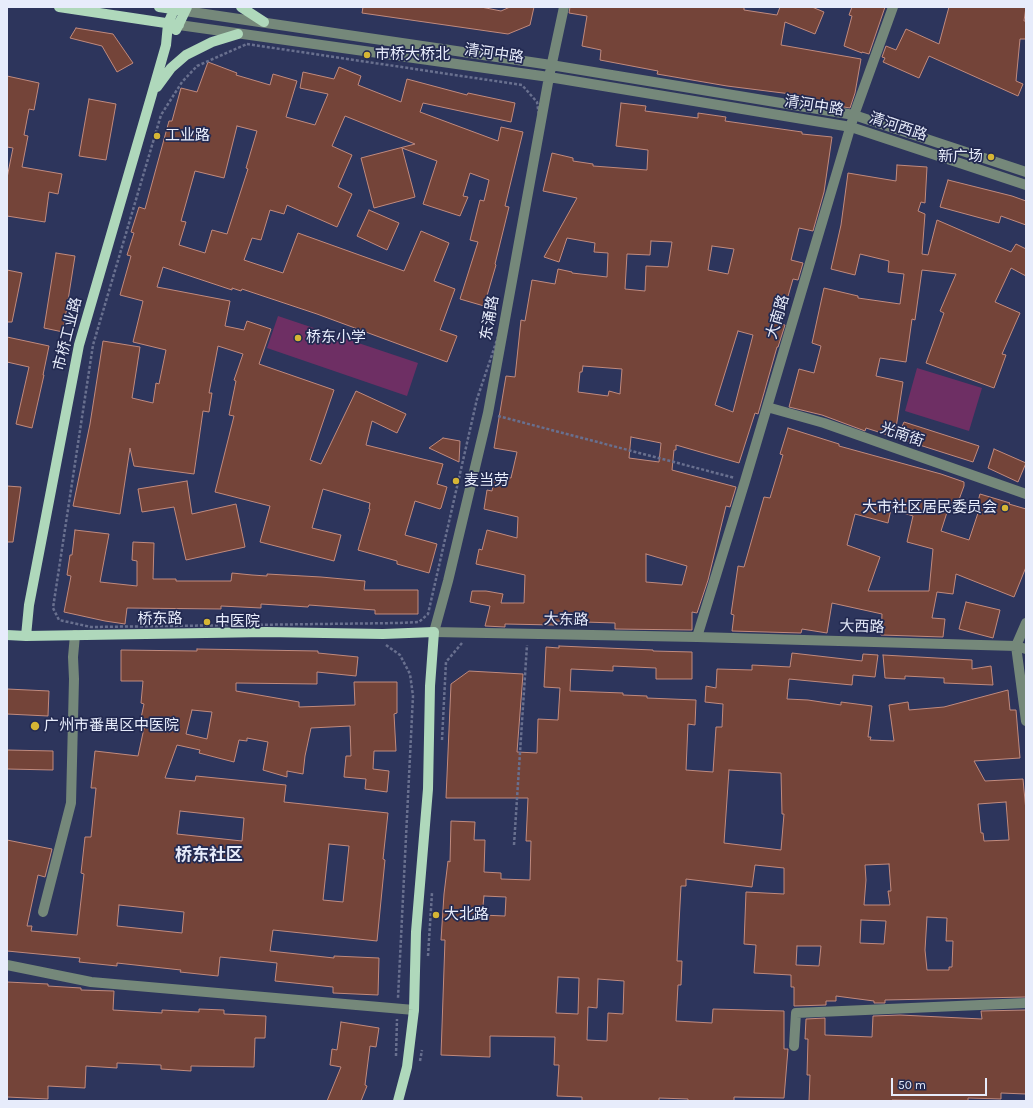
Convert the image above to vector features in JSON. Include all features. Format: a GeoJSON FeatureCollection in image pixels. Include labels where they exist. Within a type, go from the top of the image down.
{"type":"FeatureCollection","features":[{"type":"Feature","properties":{"kind":"main road","name":"清河中路"},"geometry":{"type":"LineString","coordinates":[[60,7],[179,25]]}},
{"type":"Feature","properties":{"kind":"main road","name":"清河中路"},"geometry":{"type":"LineString","coordinates":[[159,7],[186,9]]}},
{"type":"Feature","properties":{"kind":"main road"},"geometry":{"type":"LineString","coordinates":[[241,7],[264,22]]}},
{"type":"Feature","properties":{"kind":"main road","name":"市桥工业路"},"geometry":{"type":"LineString","coordinates":[[26,636],[29,605],[79,345],[166,45],[168,24],[174,8]]}},
{"type":"Feature","properties":{"kind":"main road","name":"市桥工业路"},"geometry":{"type":"LineString","coordinates":[[166,45],[179,25],[186,9]]}},
{"type":"Feature","properties":{"kind":"main road"},"geometry":{"type":"LineString","coordinates":[[152,94],[171,68],[186,56],[212,42],[238,34]]}},
{"type":"Feature","properties":{"kind":"main road","name":"桥东路"},"geometry":{"type":"LineString","coordinates":[[7,635],[26,636],[266,632],[383,634],[434,632]]}},
{"type":"Feature","properties":{"kind":"main road"},"geometry":{"type":"LineString","coordinates":[[398,1101],[407,1067],[414,1010],[416,932],[428,789],[430,686],[434,632]]}},
{"type":"Feature","properties":{"kind":"street","name":"东涌路"},"geometry":{"type":"LineString","coordinates":[[434,632],[448,581],[488,414],[548,77],[564,7]]}},
{"type":"Feature","properties":{"kind":"street","name":"大南路"},"geometry":{"type":"LineString","coordinates":[[697,637],[854,115],[893,7]]}},
{"type":"Feature","properties":{"kind":"street","name":"清河中路"},"geometry":{"type":"LineString","coordinates":[[186,9],[551,65],[854,115]]}},
{"type":"Feature","properties":{"kind":"street","name":"清河中路"},"geometry":{"type":"LineString","coordinates":[[179,25],[548,77],[851,127]]}},
{"type":"Feature","properties":{"kind":"street","name":"清河西路"},"geometry":{"type":"LineString","coordinates":[[854,115],[1026,172]]}},
{"type":"Feature","properties":{"kind":"street","name":"清河西路"},"geometry":{"type":"LineString","coordinates":[[851,127],[1026,185]]}},
{"type":"Feature","properties":{"kind":"street","name":"光南街"},"geometry":{"type":"LineString","coordinates":[[767,408],[824,423],[1026,494]]}},
{"type":"Feature","properties":{"kind":"street"},"geometry":{"type":"LineString","coordinates":[[1026,623],[1016,646],[1026,720]]}},
{"type":"Feature","properties":{"kind":"street","name":"大东路"},"geometry":{"type":"LineString","coordinates":[[434,632],[697,637]]}},
{"type":"Feature","properties":{"kind":"street"},"geometry":{"type":"LineString","coordinates":[[43,912],[70,803],[74,679],[73,657],[75,635]]}},
{"type":"Feature","properties":{"kind":"street","name":"大西路"},"geometry":{"type":"LineString","coordinates":[[697,637],[1016,646],[1026,649]]}},
{"type":"Feature","properties":{"kind":"street"},"geometry":{"type":"LineString","coordinates":[[7,965],[91,982],[414,1010]]}},
{"type":"Feature","properties":{"kind":"street"},"geometry":{"type":"LineString","coordinates":[[794,1046],[796,1013],[1026,1003]]}},
{"type":"Feature","properties":{"kind":"path"},"geometry":{"type":"LineString","coordinates":[[247,44],[522,86],[537,102],[542,135],[501,328],[478,399],[428,614],[418,622],[91,627],[59,620],[53,608],[93,345],[161,115],[182,82],[197,66],[247,44]]}},
{"type":"Feature","properties":{"kind":"path"},"geometry":{"type":"LineString","coordinates":[[488,414],[745,481]]}},
{"type":"Feature","properties":{"kind":"path"},"geometry":{"type":"LineString","coordinates":[[514,845],[527,634]]}},
{"type":"Feature","properties":{"kind":"path"},"geometry":{"type":"LineString","coordinates":[[383,643],[400,655],[410,674],[413,696],[395,1063]]}},
{"type":"Feature","properties":{"kind":"shaded area"},"geometry":{"type":"Polygon","coordinates":[[[278,316],[418,363],[407,396],[267,348],[278,316]]]}},
{"type":"Feature","properties":{"kind":"shaded area"},"geometry":{"type":"Polygon","coordinates":[[[917,368],[982,388],[969,431],[905,411],[917,368]]]}},
{"type":"Feature","properties":{"kind":"building"},"geometry":{"type":"Polygon","coordinates":[[[363,7],[481,7],[501,11],[510,7],[534,7],[530,25],[508,34],[362,13],[363,7]]]}},
{"type":"Feature","properties":{"kind":"building"},"geometry":{"type":"Polygon","coordinates":[[[570,7],[744,7],[744,10],[777,15],[780,7],[812,7],[824,12],[815,34],[785,22],[781,45],[861,59],[855,93],[850,108],[791,98],[791,94],[727,86],[657,74],[658,71],[600,60],[601,50],[582,46],[587,16],[569,13],[570,7]]]}},
{"type":"Feature","properties":{"kind":"building"},"geometry":{"type":"Polygon","coordinates":[[[852,7],[885,7],[869,54],[844,46],[852,16],[849,15],[852,7]]]}},
{"type":"Feature","properties":{"kind":"building"},"geometry":{"type":"Polygon","coordinates":[[[949,7],[1026,7],[1024,21],[1026,21],[1026,39],[1020,39],[1016,81],[1023,84],[1018,96],[929,56],[919,78],[883,62],[885,58],[882,57],[886,46],[896,50],[906,29],[939,44],[949,7]]]}},
{"type":"Feature","properties":{"kind":"building"},"geometry":{"type":"Polygon","coordinates":[[[76,28],[113,34],[133,63],[117,72],[102,46],[70,38],[76,28]]]}},
{"type":"Feature","properties":{"kind":"building"},"geometry":{"type":"Polygon","coordinates":[[[208,62],[237,73],[236,75],[270,85],[273,74],[297,81],[286,117],[315,125],[328,94],[300,88],[303,72],[334,79],[339,67],[361,76],[358,85],[401,102],[407,79],[467,95],[468,93],[515,103],[511,122],[423,103],[420,112],[498,141],[501,127],[523,132],[505,206],[509,207],[496,265],[484,306],[460,299],[478,242],[470,240],[480,200],[484,201],[489,180],[470,173],[463,196],[468,197],[460,216],[423,204],[437,161],[402,148],[415,197],[374,208],[361,158],[415,144],[345,116],[332,146],[352,155],[338,187],[352,194],[337,227],[287,205],[284,214],[270,210],[261,240],[252,238],[244,260],[283,273],[298,233],[404,271],[421,231],[449,243],[434,281],[455,289],[440,330],[457,336],[447,362],[317,314],[242,289],[241,291],[232,288],[232,290],[163,267],[157,287],[230,301],[225,326],[244,330],[247,321],[271,329],[259,364],[334,390],[310,460],[321,464],[356,391],[406,414],[397,433],[372,421],[366,445],[443,464],[437,484],[447,487],[441,508],[440,509],[415,501],[405,535],[437,544],[429,573],[397,564],[397,561],[358,550],[370,509],[370,503],[323,489],[312,528],[341,535],[334,561],[260,542],[270,506],[215,492],[234,416],[229,415],[236,381],[234,380],[243,354],[218,346],[209,393],[212,393],[209,412],[203,411],[194,474],[134,466],[130,448],[120,514],[73,506],[90,424],[103,341],[140,347],[132,398],[153,403],[156,383],[159,384],[166,350],[133,342],[143,301],[120,295],[131,256],[127,255],[134,233],[131,232],[139,207],[145,209],[169,121],[172,121],[181,88],[197,92],[208,62]],[[237,126],[224,178],[195,171],[181,221],[186,222],[179,245],[205,253],[212,230],[227,234],[248,169],[246,168],[257,131],[237,126]]]}},
{"type":"Feature","properties":{"kind":"building"},"geometry":{"type":"Polygon","coordinates":[[[7,76],[39,83],[34,110],[29,109],[24,135],[28,136],[22,167],[62,174],[58,194],[49,192],[45,222],[7,216],[7,178],[13,148],[7,147],[7,76]]]}},
{"type":"Feature","properties":{"kind":"building"},"geometry":{"type":"Polygon","coordinates":[[[89,99],[116,104],[106,160],[79,156],[89,99]]]}},
{"type":"Feature","properties":{"kind":"building"},"geometry":{"type":"Polygon","coordinates":[[[621,103],[646,106],[645,111],[698,118],[698,113],[726,117],[725,121],[802,132],[802,134],[832,137],[824,192],[813,231],[799,228],[791,260],[803,263],[798,280],[793,279],[780,324],[785,325],[777,347],[758,414],[755,413],[739,463],[676,445],[676,450],[674,450],[672,470],[736,487],[730,507],[726,506],[708,580],[697,613],[692,612],[692,630],[615,629],[615,623],[554,621],[554,625],[505,624],[505,627],[485,626],[490,606],[470,602],[472,591],[486,591],[503,594],[501,603],[524,603],[525,575],[476,564],[479,549],[482,550],[487,530],[517,538],[518,517],[484,509],[487,490],[492,491],[495,475],[511,478],[517,452],[494,448],[506,376],[515,377],[521,320],[525,321],[532,280],[555,284],[558,269],[572,273],[607,277],[608,253],[594,252],[595,243],[567,238],[559,262],[544,257],[577,198],[543,191],[552,153],[573,158],[573,161],[593,164],[593,166],[647,170],[648,150],[616,146],[621,103]],[[651,241],[650,255],[627,254],[625,289],[645,291],[646,266],[668,267],[672,242],[651,241]],[[712,246],[708,270],[728,274],[734,249],[712,246]],[[738,331],[715,405],[733,412],[753,335],[738,331]],[[583,366],[582,372],[580,372],[578,392],[608,396],[609,391],[620,394],[622,369],[583,366]],[[631,437],[629,458],[659,462],[661,443],[631,437]],[[646,554],[646,582],[682,585],[687,566],[646,554]]]}},
{"type":"Feature","properties":{"kind":"building"},"geometry":{"type":"Polygon","coordinates":[[[897,165],[927,167],[925,203],[921,202],[918,211],[925,214],[922,254],[928,255],[937,220],[1011,252],[1016,244],[1026,249],[1026,276],[1011,268],[995,302],[1020,313],[1002,354],[1006,355],[994,388],[926,363],[944,313],[940,311],[956,274],[922,270],[915,320],[912,319],[906,362],[880,358],[876,376],[903,382],[896,428],[901,429],[904,422],[979,446],[973,462],[866,428],[865,431],[822,415],[789,407],[799,369],[814,373],[821,346],[812,343],[824,288],[858,296],[858,298],[900,304],[904,274],[888,272],[889,261],[860,254],[855,275],[831,269],[841,225],[848,173],[896,181],[897,165]]]}},
{"type":"Feature","properties":{"kind":"building"},"geometry":{"type":"Polygon","coordinates":[[[948,180],[1026,201],[1026,225],[1001,216],[999,223],[940,207],[948,180]]]}},
{"type":"Feature","properties":{"kind":"building"},"geometry":{"type":"Polygon","coordinates":[[[369,210],[399,223],[387,250],[357,236],[369,210]]]}},
{"type":"Feature","properties":{"kind":"building"},"geometry":{"type":"Polygon","coordinates":[[[56,253],[75,256],[63,332],[44,328],[56,253]]]}},
{"type":"Feature","properties":{"kind":"building"},"geometry":{"type":"Polygon","coordinates":[[[7,270],[22,273],[12,322],[7,322],[7,270]]]}},
{"type":"Feature","properties":{"kind":"building"},"geometry":{"type":"Polygon","coordinates":[[[7,337],[49,346],[32,428],[16,424],[29,367],[7,362],[7,337]]]}},
{"type":"Feature","properties":{"kind":"building"},"geometry":{"type":"Polygon","coordinates":[[[788,428],[839,444],[839,446],[941,474],[964,482],[957,505],[950,503],[941,531],[969,540],[978,513],[975,512],[980,494],[1026,509],[1026,567],[1014,597],[956,574],[953,594],[937,592],[932,618],[945,619],[943,637],[881,635],[882,614],[832,603],[827,633],[802,629],[801,633],[732,631],[734,615],[731,614],[738,566],[744,567],[764,497],[770,498],[783,455],[780,454],[788,428]],[[891,509],[888,523],[855,514],[847,545],[880,557],[868,591],[929,591],[933,549],[907,542],[913,516],[891,509]]]}},
{"type":"Feature","properties":{"kind":"building"},"geometry":{"type":"Polygon","coordinates":[[[443,438],[460,441],[459,462],[429,448],[443,438]]]}},
{"type":"Feature","properties":{"kind":"building"},"geometry":{"type":"Polygon","coordinates":[[[994,449],[1026,463],[1018,482],[988,468],[994,449]]]}},
{"type":"Feature","properties":{"kind":"building"},"geometry":{"type":"Polygon","coordinates":[[[187,481],[192,514],[236,504],[245,547],[186,560],[174,507],[142,512],[138,489],[187,481]]]}},
{"type":"Feature","properties":{"kind":"building"},"geometry":{"type":"Polygon","coordinates":[[[7,486],[21,487],[13,542],[7,542],[7,486]]]}},
{"type":"Feature","properties":{"kind":"building"},"geometry":{"type":"Polygon","coordinates":[[[75,530],[109,534],[100,582],[137,586],[137,561],[132,560],[133,542],[154,543],[153,579],[176,579],[176,581],[231,581],[232,573],[267,576],[267,574],[321,577],[365,581],[364,590],[418,590],[418,614],[375,614],[375,610],[309,605],[308,607],[261,604],[261,608],[221,606],[221,609],[127,608],[125,624],[64,612],[71,576],[67,575],[70,555],[72,555],[75,530]]]}},
{"type":"Feature","properties":{"kind":"building"},"geometry":{"type":"Polygon","coordinates":[[[966,602],[1000,610],[993,638],[959,629],[966,602]]]}},
{"type":"Feature","properties":{"kind":"building"},"geometry":{"type":"Polygon","coordinates":[[[559,646],[692,652],[692,679],[656,679],[656,668],[613,666],[613,671],[571,669],[570,691],[623,693],[623,695],[647,696],[647,698],[696,700],[695,725],[688,724],[686,770],[713,772],[716,727],[722,727],[723,704],[705,702],[706,686],[716,688],[717,669],[752,670],[752,665],[790,667],[792,653],[862,661],[863,654],[878,655],[875,677],[853,675],[852,685],[789,679],[787,699],[808,700],[841,705],[841,702],[872,706],[868,737],[871,737],[870,740],[894,741],[889,705],[908,702],[909,710],[944,707],[1008,690],[1010,710],[1016,710],[1020,758],[974,761],[985,781],[1023,779],[1026,811],[1026,997],[885,1000],[885,1003],[874,1003],[874,1001],[836,996],[836,1001],[826,1001],[826,1005],[794,1006],[794,987],[791,987],[791,975],[754,973],[756,945],[744,944],[746,892],[784,894],[784,868],[755,865],[752,887],[686,879],[686,886],[681,886],[677,961],[682,961],[681,985],[678,985],[676,1021],[712,1023],[713,1009],[784,1011],[784,1049],[788,1049],[784,1098],[734,1097],[734,1101],[688,1101],[688,1099],[659,1098],[659,1101],[582,1101],[582,1097],[557,1096],[559,1065],[554,1065],[555,1037],[490,1036],[490,1057],[441,1055],[445,940],[441,940],[444,894],[448,861],[450,862],[451,821],[475,822],[474,840],[485,840],[484,872],[501,873],[501,879],[530,880],[531,841],[526,841],[528,798],[446,798],[451,684],[469,671],[523,674],[517,752],[537,753],[538,719],[558,720],[560,688],[544,687],[546,647],[559,648],[559,646]],[[729,770],[724,843],[781,850],[784,814],[782,814],[781,773],[729,770]],[[1006,802],[978,804],[981,833],[983,833],[984,841],[1009,840],[1006,802]],[[889,864],[865,865],[866,880],[864,905],[890,905],[888,891],[891,891],[889,864]],[[484,896],[482,915],[505,916],[506,897],[484,896]],[[927,917],[925,950],[927,970],[949,970],[949,967],[952,967],[953,941],[946,941],[947,918],[927,917]],[[861,920],[860,943],[884,944],[886,921],[861,920]],[[797,946],[796,965],[819,966],[821,946],[797,946]],[[558,977],[556,1013],[578,1014],[579,978],[558,977]],[[598,979],[597,1008],[588,1007],[587,1040],[607,1041],[608,1013],[623,1014],[624,981],[598,979]]]}},
{"type":"Feature","properties":{"kind":"building"},"geometry":{"type":"Polygon","coordinates":[[[197,649],[318,651],[318,653],[358,657],[356,676],[317,672],[317,684],[236,683],[236,691],[299,702],[299,707],[355,705],[354,682],[397,682],[397,713],[394,714],[396,751],[374,751],[373,769],[389,771],[387,792],[365,789],[366,779],[344,777],[346,756],[351,756],[350,726],[311,728],[303,774],[287,771],[287,777],[263,770],[268,742],[247,738],[247,741],[239,740],[234,762],[199,753],[200,750],[177,745],[165,778],[195,781],[196,776],[286,785],[284,802],[388,813],[377,941],[273,930],[270,951],[334,958],[334,956],[379,958],[378,995],[333,993],[333,987],[275,981],[277,963],[220,957],[218,976],[180,972],[181,970],[117,963],[117,966],[79,962],[80,958],[7,951],[7,840],[52,849],[45,877],[38,875],[27,926],[32,926],[31,931],[77,935],[84,874],[81,873],[85,837],[91,837],[96,788],[91,788],[95,751],[138,756],[146,719],[141,718],[144,704],[141,703],[143,681],[121,681],[121,650],[197,651],[197,649]],[[192,710],[186,734],[207,739],[212,712],[192,710]],[[180,811],[177,834],[242,841],[244,818],[180,811]],[[329,844],[323,900],[343,902],[349,846],[329,844]],[[119,905],[117,926],[182,933],[184,912],[119,905]]]}},
{"type":"Feature","properties":{"kind":"building"},"geometry":{"type":"Polygon","coordinates":[[[883,655],[972,660],[972,669],[991,666],[993,685],[944,683],[944,678],[905,676],[905,679],[885,678],[883,655]]]}},
{"type":"Feature","properties":{"kind":"building"},"geometry":{"type":"Polygon","coordinates":[[[7,689],[49,691],[48,716],[7,714],[7,689]]]}},
{"type":"Feature","properties":{"kind":"building"},"geometry":{"type":"Polygon","coordinates":[[[7,750],[53,751],[53,770],[7,769],[7,750]]]}},
{"type":"Feature","properties":{"kind":"building"},"geometry":{"type":"Polygon","coordinates":[[[7,982],[48,984],[48,986],[81,988],[81,990],[114,991],[113,1010],[162,1013],[162,1010],[199,1012],[199,1009],[224,1010],[224,1014],[266,1016],[265,1038],[255,1038],[254,1067],[191,1066],[191,1071],[161,1069],[161,1065],[117,1063],[117,1068],[86,1066],[85,1088],[48,1086],[48,1099],[7,1097],[7,982]]]}},
{"type":"Feature","properties":{"kind":"building"},"geometry":{"type":"Polygon","coordinates":[[[1026,1010],[1026,1094],[1001,1093],[1001,1099],[968,1098],[968,1101],[809,1101],[810,1075],[807,1075],[808,1039],[805,1039],[806,1019],[825,1018],[825,1035],[872,1037],[873,1016],[900,1015],[982,1019],[981,1011],[1026,1010]]]}},
{"type":"Feature","properties":{"kind":"building"},"geometry":{"type":"Polygon","coordinates":[[[341,1022],[379,1028],[376,1047],[370,1046],[365,1085],[367,1086],[361,1101],[327,1101],[341,1067],[330,1065],[332,1049],[337,1050],[341,1022]]]}},
{"type":"Feature","properties":{"kind":"place","name":"市桥大桥北"},"geometry":{"type":"Point","coordinates":[367,55]}},
{"type":"Feature","properties":{"kind":"place","name":"工业路"},"geometry":{"type":"Point","coordinates":[157,136]}},
{"type":"Feature","properties":{"kind":"place","name":"新广场"},"geometry":{"type":"Point","coordinates":[991,157]}},
{"type":"Feature","properties":{"kind":"place","name":"桥东小学"},"geometry":{"type":"Point","coordinates":[298,338]}},
{"type":"Feature","properties":{"kind":"place","name":"麦当劳"},"geometry":{"type":"Point","coordinates":[456,481]}},
{"type":"Feature","properties":{"kind":"place","name":"大市社区居民委员会"},"geometry":{"type":"Point","coordinates":[1005,508]}},
{"type":"Feature","properties":{"kind":"place","name":"中医院"},"geometry":{"type":"Point","coordinates":[207,622]}},
{"type":"Feature","properties":{"kind":"place","name":"广州市番禺区中医院"},"geometry":{"type":"Point","coordinates":[35,726]}},
{"type":"Feature","properties":{"kind":"place","name":"大北路"},"geometry":{"type":"Point","coordinates":[436,915]}},
{"type":"Feature","properties":{"kind":"district","name":"桥东社区"},"geometry":{"type":"Point","coordinates":[209,855]}}]}
